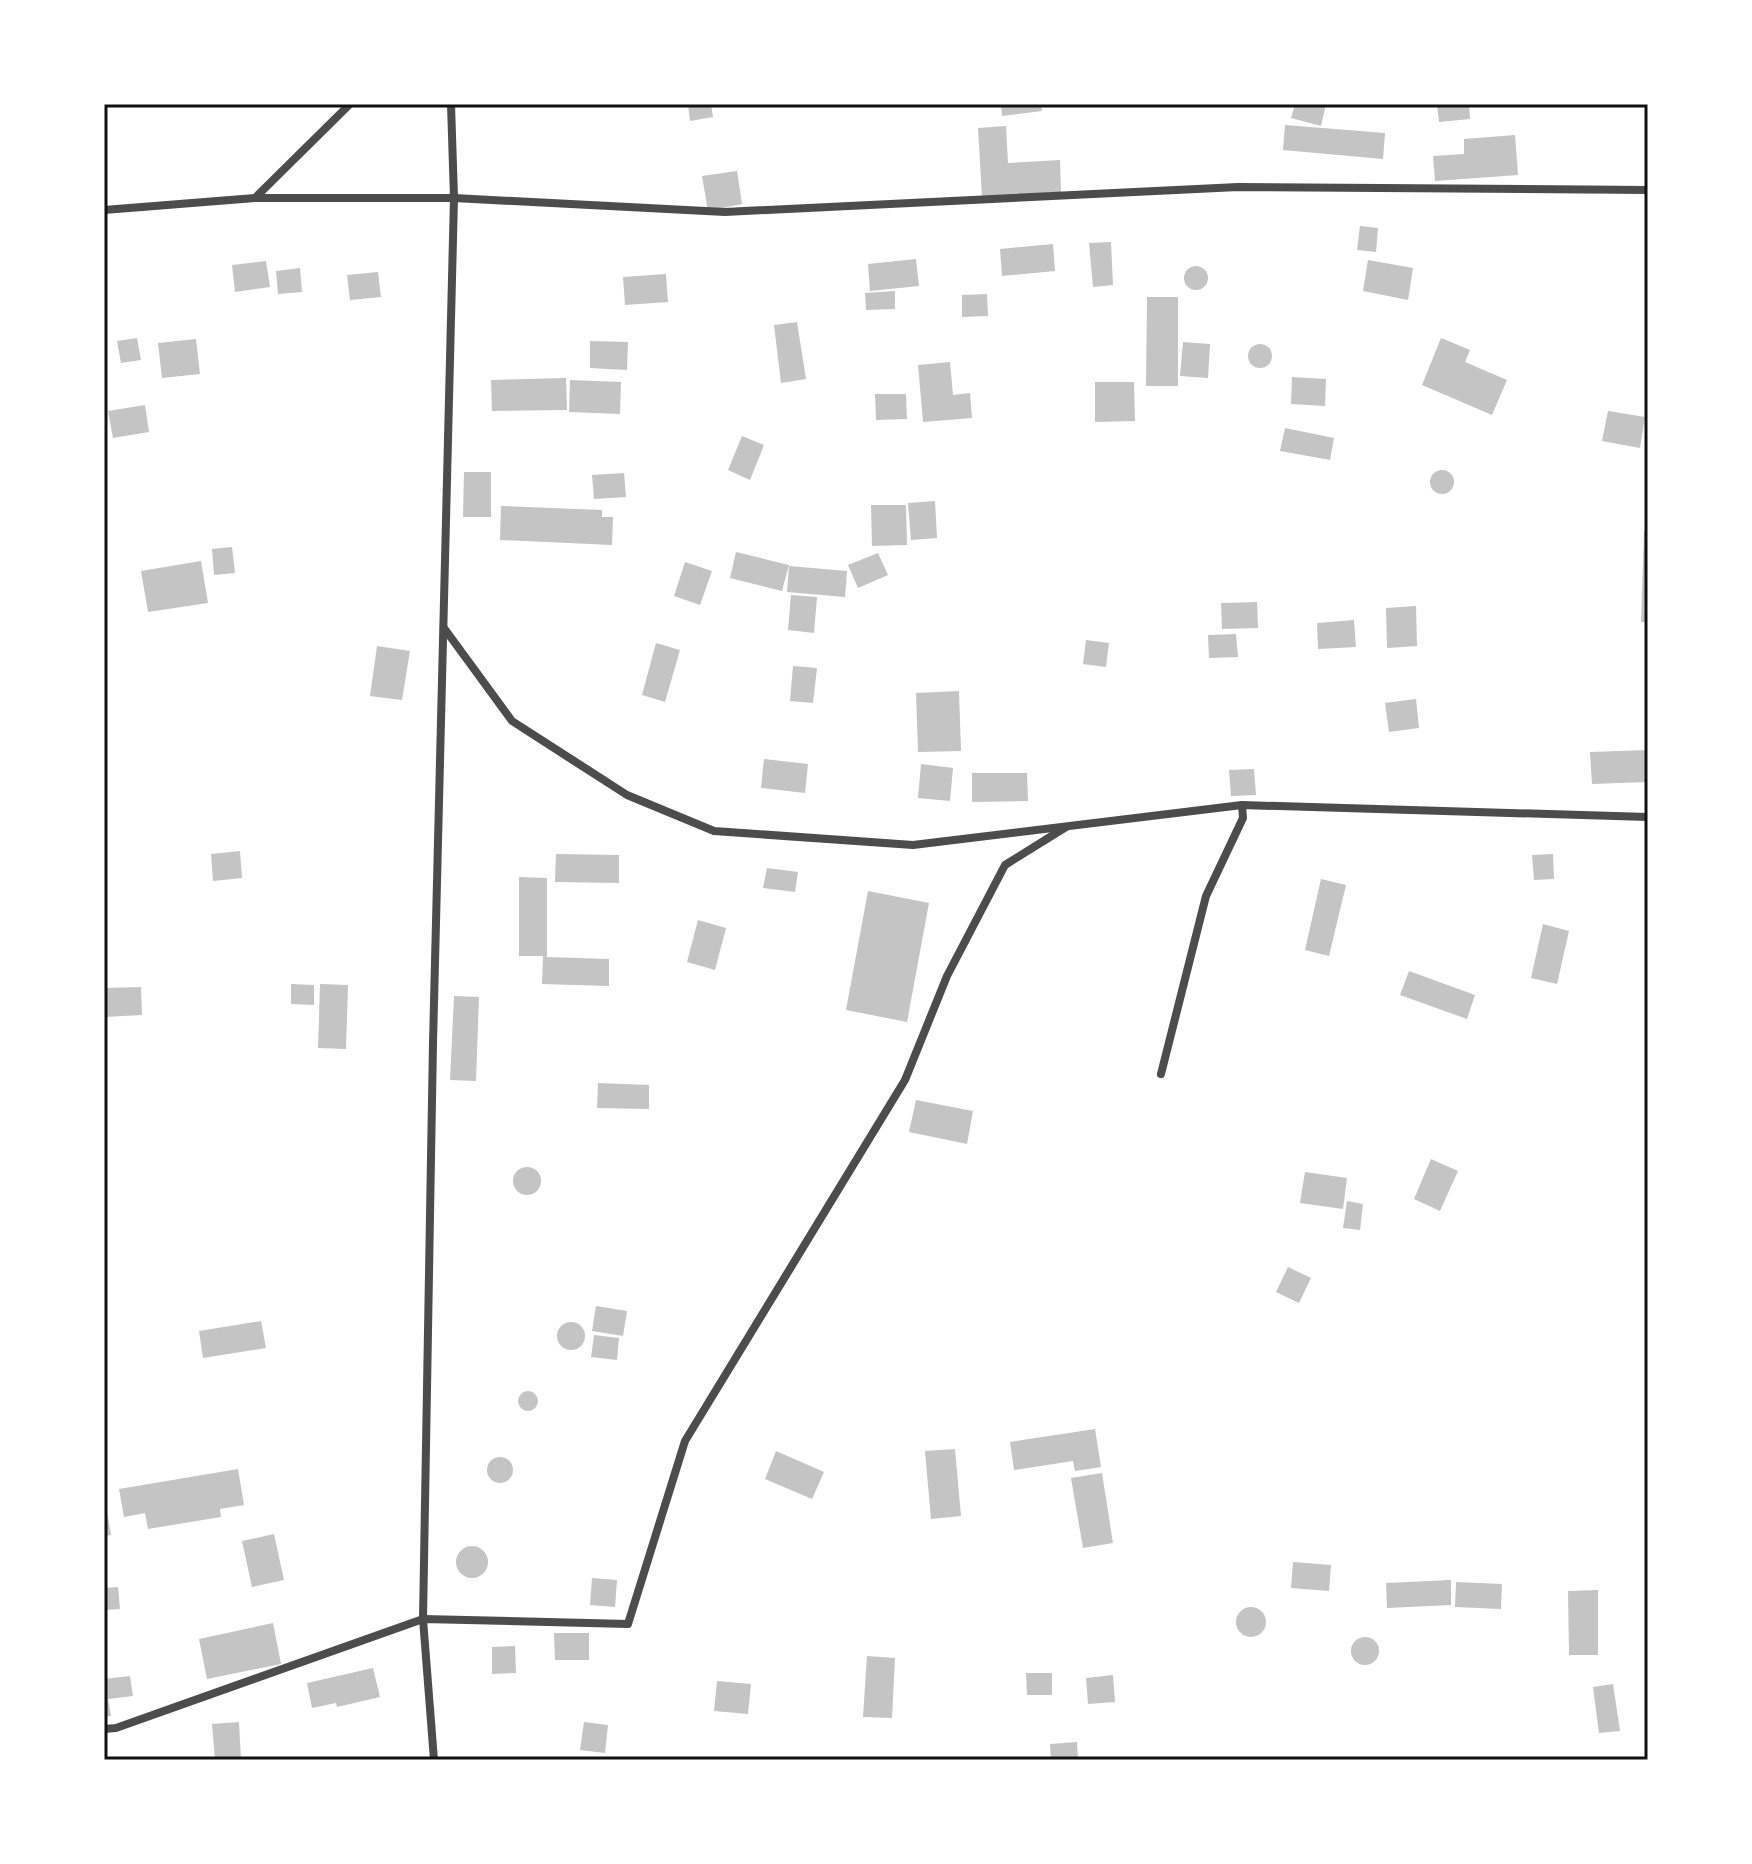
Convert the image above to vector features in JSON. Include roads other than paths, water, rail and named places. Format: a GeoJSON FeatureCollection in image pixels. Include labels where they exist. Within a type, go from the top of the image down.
{"type":"FeatureCollection","features":[{"type":"Feature","properties":{"kind":"street"},"geometry":{"type":"LineString","coordinates":[[255,198],[350,104]]}},
{"type":"Feature","properties":{"kind":"street"},"geometry":{"type":"LineString","coordinates":[[434,1760],[423,1619],[454,198],[451,104]]}},
{"type":"Feature","properties":{"kind":"street"},"geometry":{"type":"LineString","coordinates":[[104,210],[255,198],[454,198],[725,212],[1238,187],[1648,190]]}},
{"type":"Feature","properties":{"kind":"street"},"geometry":{"type":"LineString","coordinates":[[443,627],[512,721],[627,795],[714,831],[913,845],[1242,805],[1648,817]]}},
{"type":"Feature","properties":{"kind":"street"},"geometry":{"type":"LineString","coordinates":[[1161,1074],[1206,896],[1243,818],[1242,805]]}},
{"type":"Feature","properties":{"kind":"street"},"geometry":{"type":"LineString","coordinates":[[104,1729],[116,1728],[423,1619],[628,1624],[685,1441],[905,1080],[947,976],[1005,865],[1066,827]]}}]}
